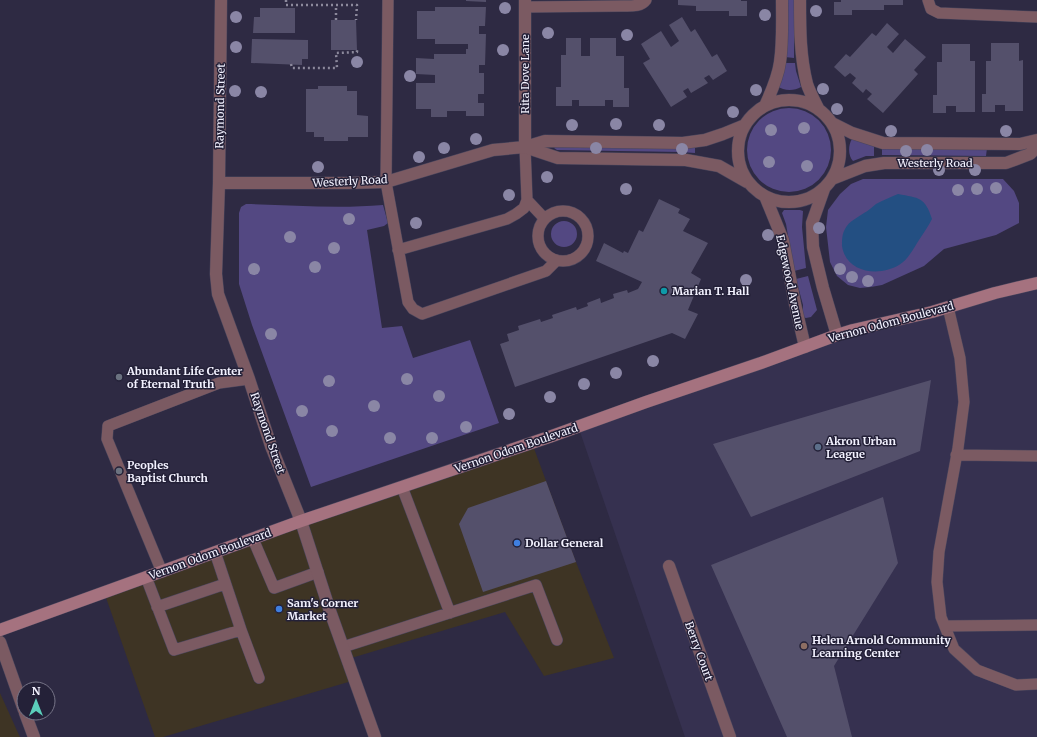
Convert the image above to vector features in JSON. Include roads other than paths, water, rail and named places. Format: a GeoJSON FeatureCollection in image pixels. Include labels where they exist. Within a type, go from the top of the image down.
{"type":"FeatureCollection","features":[{"type":"Feature","properties":{"kind":"main road","name":"Vernon Odom Boulevard"},"geometry":{"type":"LineString","coordinates":[[0,630],[301,521],[552,436],[837,335],[1037,283]]}},
{"type":"Feature","properties":{"kind":"street","name":"Raymond Street"},"geometry":{"type":"LineString","coordinates":[[221,0],[219,183],[216,274],[218,294],[249,379],[271,446],[301,521],[343,647],[376,737]]}},
{"type":"Feature","properties":{"kind":"street"},"geometry":{"type":"LineString","coordinates":[[765,106],[776,80],[780,62],[782,40],[782,0]]}},
{"type":"Feature","properties":{"kind":"street"},"geometry":{"type":"LineString","coordinates":[[800,0],[800,40],[802,60],[808,86],[819,110]]}},
{"type":"Feature","properties":{"kind":"street","name":"Rita Dove Lane"},"geometry":{"type":"LineString","coordinates":[[525,3],[525,147]]}},
{"type":"Feature","properties":{"kind":"street"},"geometry":{"type":"LineString","coordinates":[[792,100],[806,103],[819,110],[832,123],[838,136],[840,151],[838,166],[832,179],[824,189],[802,201],[789,203],[776,201],[755,190],[748,182],[741,168],[738,154],[739,139],[745,125],[753,114],[765,106],[778,101],[792,100]]}},
{"type":"Feature","properties":{"kind":"street","name":"Westerly Road"},"geometry":{"type":"LineString","coordinates":[[832,123],[852,133],[883,143],[1020,144],[1037,140]]}},
{"type":"Feature","properties":{"kind":"street","name":"Westerly Road"},"geometry":{"type":"LineString","coordinates":[[219,183],[386,182],[493,150],[525,147],[545,141],[683,143],[705,140],[745,125]]}},
{"type":"Feature","properties":{"kind":"street","name":"Westerly Road"},"geometry":{"type":"LineString","coordinates":[[525,147],[558,158],[686,160],[700,162],[719,166],[748,182]]}},
{"type":"Feature","properties":{"kind":"street","name":"Westerly Road"},"geometry":{"type":"LineString","coordinates":[[832,179],[865,166],[884,163],[1006,163],[1030,154],[1037,147]]}},
{"type":"Feature","properties":{"kind":"street"},"geometry":{"type":"LineString","coordinates":[[824,189],[812,223],[813,247],[837,335]]}},
{"type":"Feature","properties":{"kind":"street","name":"Edgewood Avenue"},"geometry":{"type":"LineString","coordinates":[[765,196],[783,240],[805,347]]}},
{"type":"Feature","properties":{"kind":"street","name":"Berry Court"},"geometry":{"type":"LineString","coordinates":[[669,566],[730,737]]}},
{"type":"Feature","properties":{"kind":"street"},"geometry":{"type":"LineString","coordinates":[[0,642],[16,687]]}},
{"type":"Feature","properties":{"kind":"street"},"geometry":{"type":"LineString","coordinates":[[28,721],[34,737]]}},
{"type":"Feature","properties":{"kind":"lane"},"geometry":{"type":"LineString","coordinates":[[388,0],[386,182],[408,302],[413,309],[422,314],[546,271],[556,260]]}},
{"type":"Feature","properties":{"kind":"lane"},"geometry":{"type":"LineString","coordinates":[[525,3],[623,6],[637,5],[644,3],[646,0]]}},
{"type":"Feature","properties":{"kind":"lane"},"geometry":{"type":"LineString","coordinates":[[928,0],[931,9],[940,13],[1037,16]]}},
{"type":"Feature","properties":{"kind":"lane"},"geometry":{"type":"LineString","coordinates":[[398,250],[507,219],[524,208],[527,200],[525,147]]}},
{"type":"Feature","properties":{"kind":"lane"},"geometry":{"type":"LineString","coordinates":[[527,200],[544,218]]}},
{"type":"Feature","properties":{"kind":"lane"},"geometry":{"type":"LineString","coordinates":[[560,210],[569,211],[577,215],[583,220],[587,227],[587,243],[584,250],[571,260],[563,262],[548,257],[541,250],[537,233],[539,225],[544,218],[560,210]]}},
{"type":"Feature","properties":{"kind":"lane"},"geometry":{"type":"LineString","coordinates":[[948,307],[960,358],[964,402],[939,552],[937,582],[941,617],[954,649],[977,670],[1016,685],[1037,684]]}},
{"type":"Feature","properties":{"kind":"lane"},"geometry":{"type":"LineString","coordinates":[[162,572],[107,439],[108,426],[219,383],[249,379]]}},
{"type":"Feature","properties":{"kind":"lane"},"geometry":{"type":"LineString","coordinates":[[956,455],[1037,456]]}},
{"type":"Feature","properties":{"kind":"lane"},"geometry":{"type":"LineString","coordinates":[[402,487],[450,613]]}},
{"type":"Feature","properties":{"kind":"lane"},"geometry":{"type":"LineString","coordinates":[[253,539],[274,588],[318,572]]}},
{"type":"Feature","properties":{"kind":"lane"},"geometry":{"type":"LineString","coordinates":[[215,552],[259,678]]}},
{"type":"Feature","properties":{"kind":"lane"},"geometry":{"type":"LineString","coordinates":[[146,577],[174,650],[241,630]]}},
{"type":"Feature","properties":{"kind":"lane"},"geometry":{"type":"LineString","coordinates":[[157,607],[225,584]]}},
{"type":"Feature","properties":{"kind":"lane"},"geometry":{"type":"LineString","coordinates":[[343,647],[536,585],[557,640]]}},
{"type":"Feature","properties":{"kind":"lane"},"geometry":{"type":"LineString","coordinates":[[945,626],[1037,625]]}},
{"type":"Feature","properties":{"kind":"water"},"geometry":{"type":"Polygon","coordinates":[[[898,194],[911,196],[924,202],[932,219],[930,224],[909,256],[899,265],[882,271],[864,270],[857,267],[850,262],[845,255],[842,246],[845,229],[851,222],[876,204],[898,194]]]}},
{"type":"Feature","properties":{"kind":"place","name":"Marian T. Hall"},"geometry":{"type":"Point","coordinates":[664,291]}},
{"type":"Feature","properties":{"kind":"place","name":"Abundant Life Center of Eternal Truth"},"geometry":{"type":"Point","coordinates":[119,377]}},
{"type":"Feature","properties":{"kind":"place","name":"Akron Urban League"},"geometry":{"type":"Point","coordinates":[818,447]}},
{"type":"Feature","properties":{"kind":"place","name":"Peoples Baptist Church"},"geometry":{"type":"Point","coordinates":[119,471]}},
{"type":"Feature","properties":{"kind":"place","name":"Dollar General"},"geometry":{"type":"Point","coordinates":[517,543]}},
{"type":"Feature","properties":{"kind":"place","name":"Sam's Corner Market"},"geometry":{"type":"Point","coordinates":[279,609]}},
{"type":"Feature","properties":{"kind":"place","name":"Helen Arnold Community Learning Center"},"geometry":{"type":"Point","coordinates":[804,646]}}]}
